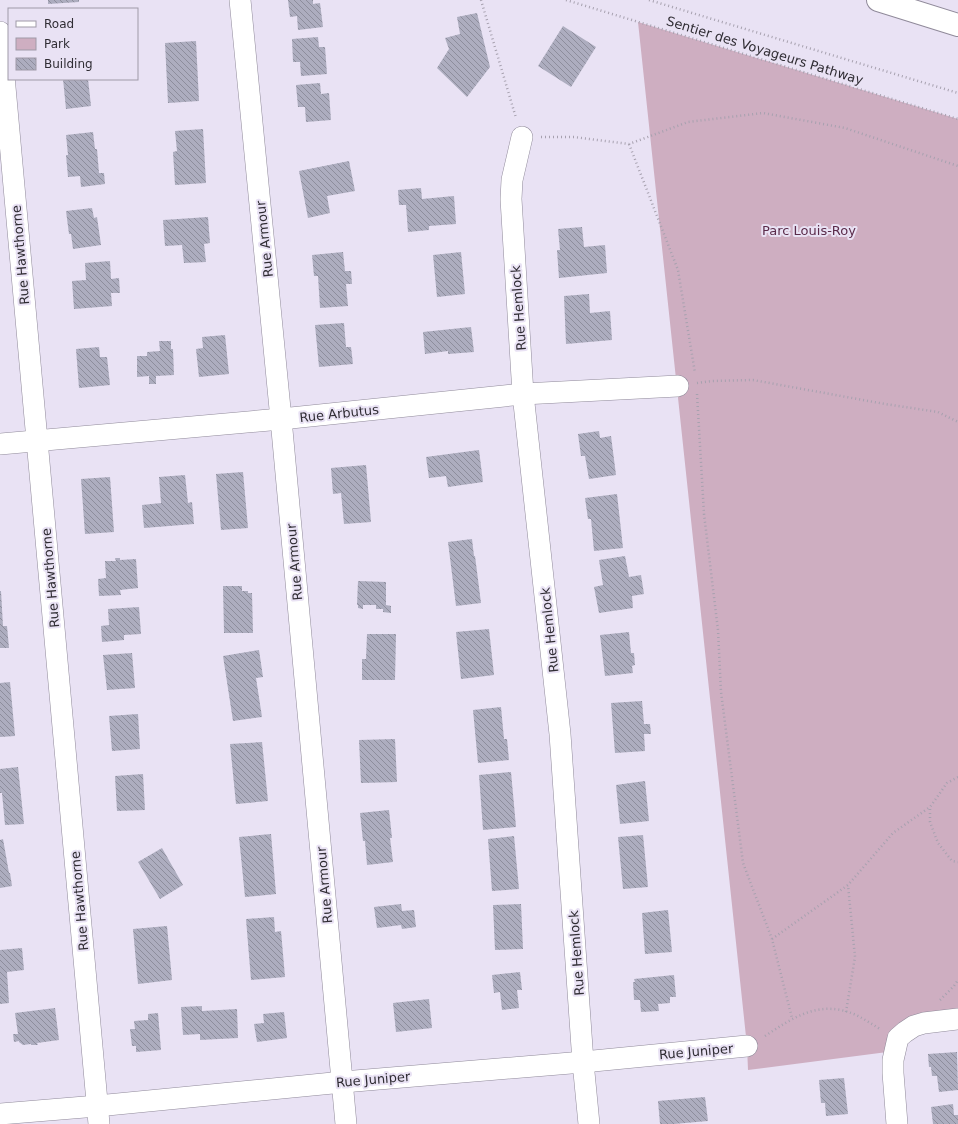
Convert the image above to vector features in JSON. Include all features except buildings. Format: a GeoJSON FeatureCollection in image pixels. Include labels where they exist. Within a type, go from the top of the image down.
{"type":"FeatureCollection","features":[{"type":"Feature","properties":{"kind":"main road"},"geometry":{"type":"LineString","coordinates":[[878,0],[958,25]]}},
{"type":"Feature","properties":{"kind":"street","name":"Rue Armour"},"geometry":{"type":"LineString","coordinates":[[240,0],[281,419],[346,1124]]}},
{"type":"Feature","properties":{"kind":"street","name":"Rue Hawthorne"},"geometry":{"type":"LineString","coordinates":[[0,32],[98,1115]]}},
{"type":"Feature","properties":{"kind":"street","name":"Rue Hemlock"},"geometry":{"type":"LineString","coordinates":[[522,137],[512,180],[511,199],[523,394],[560,734],[583,1062],[589,1124]]}},
{"type":"Feature","properties":{"kind":"street","name":"Rue Arbutus"},"geometry":{"type":"LineString","coordinates":[[0,444],[37,442],[281,419],[523,394],[691,387]]}},
{"type":"Feature","properties":{"kind":"street"},"geometry":{"type":"LineString","coordinates":[[897,1124],[893,1060],[898,1038],[914,1026],[924,1023],[958,1019]]}},
{"type":"Feature","properties":{"kind":"street","name":"Rue Juniper"},"geometry":{"type":"LineString","coordinates":[[0,1114],[98,1115],[343,1082],[583,1062],[747,1046]]}},
{"type":"Feature","properties":{"kind":"path"},"geometry":{"type":"LineString","coordinates":[[481,0],[522,137],[574,137],[629,144],[688,122],[764,113],[845,128],[958,166]]}},
{"type":"Feature","properties":{"kind":"path","name":"Sentier des Voyageurs Pathway"},"geometry":{"type":"LineString","coordinates":[[566,0],[958,119]]}},
{"type":"Feature","properties":{"kind":"path"},"geometry":{"type":"LineString","coordinates":[[650,0],[958,93]]}},
{"type":"Feature","properties":{"kind":"path"},"geometry":{"type":"LineString","coordinates":[[629,144],[678,270],[718,630],[720,692],[743,863],[772,939],[792,1018]]}},
{"type":"Feature","properties":{"kind":"path"},"geometry":{"type":"LineString","coordinates":[[691,387],[712,381],[753,380],[938,412],[958,422]]}},
{"type":"Feature","properties":{"kind":"path"},"geometry":{"type":"LineString","coordinates":[[772,939],[848,885],[893,833],[930,807],[947,782],[958,777]]}},
{"type":"Feature","properties":{"kind":"path"},"geometry":{"type":"LineString","coordinates":[[930,807],[930,822],[938,843],[952,861],[958,862]]}},
{"type":"Feature","properties":{"kind":"path"},"geometry":{"type":"LineString","coordinates":[[846,1012],[855,957],[848,885]]}},
{"type":"Feature","properties":{"kind":"path"},"geometry":{"type":"LineString","coordinates":[[747,1046],[792,1018],[818,1009],[834,1009],[856,1015],[898,1038]]}},
{"type":"Feature","properties":{"kind":"green space","name":"Parc Louis-Roy"},"geometry":{"type":"Polygon","coordinates":[[[638,22],[958,119],[958,1019],[924,1023],[895,1051],[748,1070],[747,1046],[638,22]]]}}]}
